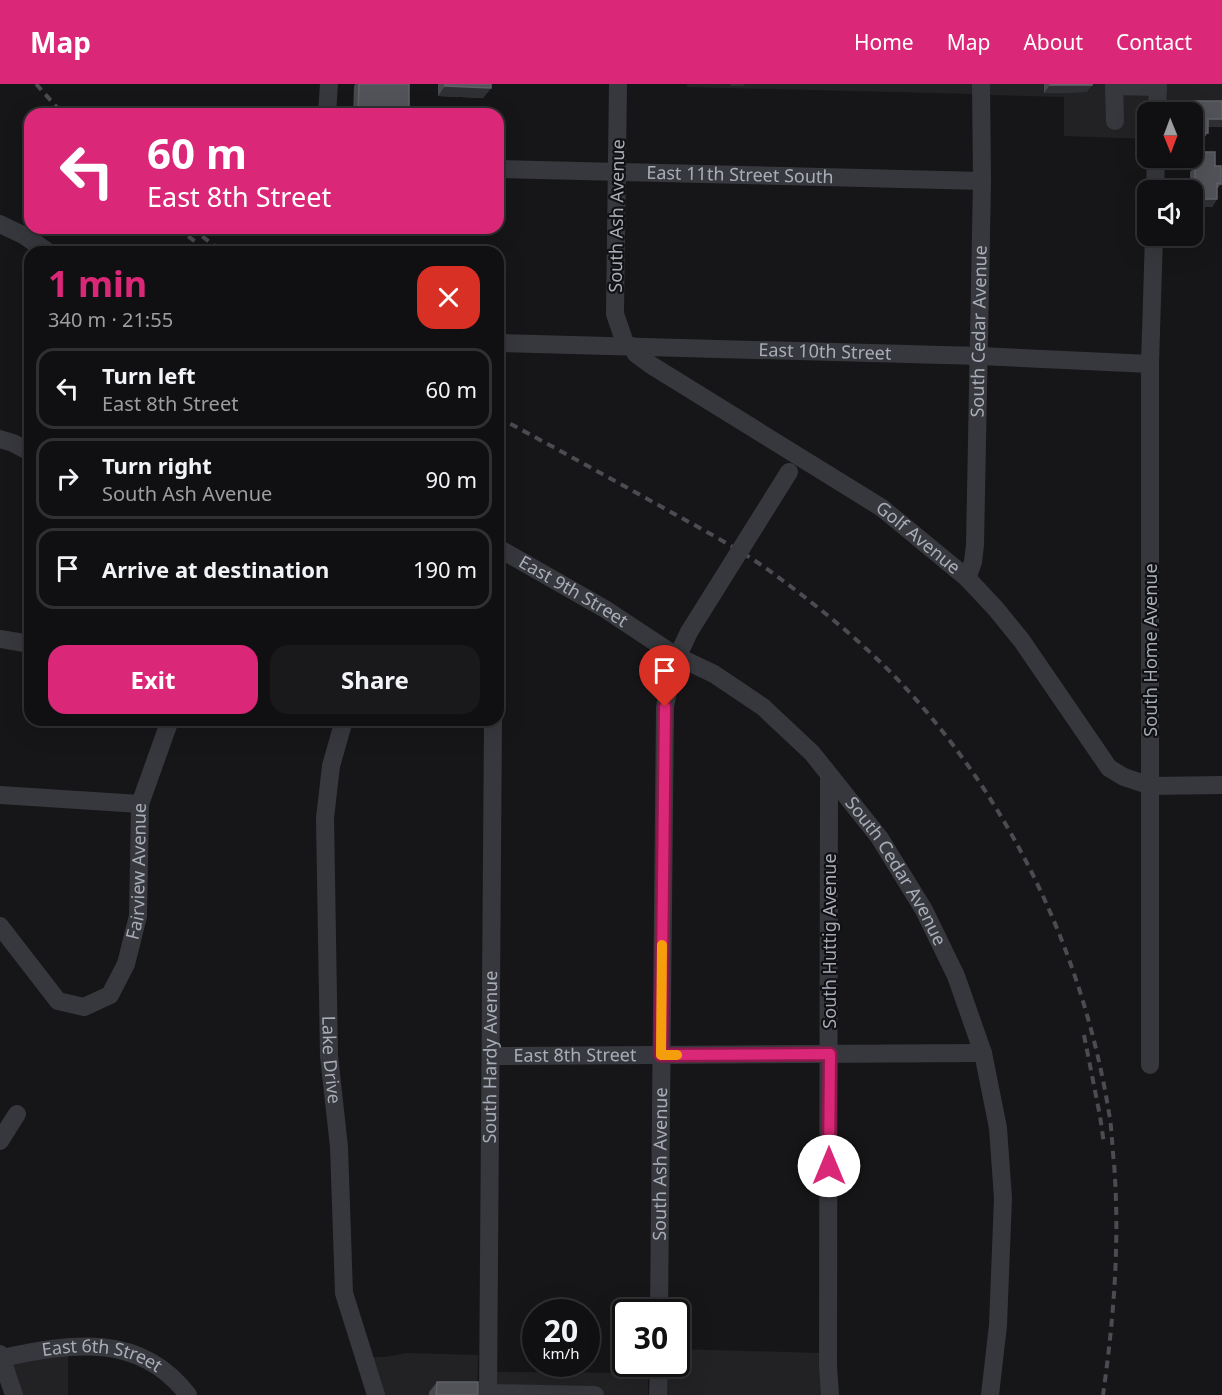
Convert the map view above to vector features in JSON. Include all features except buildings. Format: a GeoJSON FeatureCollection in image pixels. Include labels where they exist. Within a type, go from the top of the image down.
{"type":"FeatureCollection","features":[{"type":"Feature","properties":{"kind":"street"},"geometry":{"type":"LineString","coordinates":[[327,108],[329,84]]}},
{"type":"Feature","properties":{"kind":"street","name":"South Ash Avenue"},"geometry":{"type":"LineString","coordinates":[[618,84],[615,314],[629,346]]}},
{"type":"Feature","properties":{"kind":"street","name":"South Cedar Avenue"},"geometry":{"type":"LineString","coordinates":[[967,578],[973,562],[975,545],[980,356],[981,84]]}},
{"type":"Feature","properties":{"kind":"street"},"geometry":{"type":"LineString","coordinates":[[1115,121],[1114,85],[1158,85],[1157,102]]}},
{"type":"Feature","properties":{"kind":"street","name":"East 11th Street South"},"geometry":{"type":"LineString","coordinates":[[504,169],[982,181]]}},
{"type":"Feature","properties":{"kind":"street"},"geometry":{"type":"LineString","coordinates":[[0,224],[26,236],[40,246]]}},
{"type":"Feature","properties":{"kind":"street","name":"South Home Avenue"},"geometry":{"type":"LineString","coordinates":[[1150,1065],[1150,364],[1154,246]]}},
{"type":"Feature","properties":{"kind":"street","name":"East 10th Street"},"geometry":{"type":"LineString","coordinates":[[504,343],[980,356],[1150,364]]}},
{"type":"Feature","properties":{"kind":"street","name":"Golf Avenue"},"geometry":{"type":"LineString","coordinates":[[629,346],[651,365],[882,508],[967,578],[1022,641],[1109,768],[1124,777],[1151,786],[1222,785]]}},
{"type":"Feature","properties":{"kind":"street"},"geometry":{"type":"LineString","coordinates":[[0,439],[13,442],[24,448]]}},
{"type":"Feature","properties":{"kind":"street"},"geometry":{"type":"LineString","coordinates":[[676,656],[798,455]]}},
{"type":"Feature","properties":{"kind":"street","name":"East 9th Street"},"geometry":{"type":"LineString","coordinates":[[504,551],[605,609],[676,656]]}},
{"type":"Feature","properties":{"kind":"street"},"geometry":{"type":"LineString","coordinates":[[0,639],[24,643]]}},
{"type":"Feature","properties":{"kind":"street","name":"South Ash Avenue"},"geometry":{"type":"LineString","coordinates":[[659,1299],[665,707],[676,656]]}},
{"type":"Feature","properties":{"kind":"street","name":"South Cedar Avenue"},"geometry":{"type":"LineString","coordinates":[[676,656],[714,674],[763,707],[812,753],[879,837],[924,910],[956,976],[983,1053],[998,1128],[1004,1198],[998,1325],[990,1395]]}},
{"type":"Feature","properties":{"kind":"street","name":"Fairview Avenue"},"geometry":{"type":"LineString","coordinates":[[0,926],[58,1001],[84,1007],[110,995],[126,964],[138,916],[140,804],[168,726]]}},
{"type":"Feature","properties":{"kind":"street","name":"Lake Drive"},"geometry":{"type":"LineString","coordinates":[[342,726],[331,766],[325,818],[328,1056],[339,1147],[344,1293],[376,1395]]}},
{"type":"Feature","properties":{"kind":"street","name":"South Hardy Avenue"},"geometry":{"type":"LineString","coordinates":[[488,1394],[493,726]]}},
{"type":"Feature","properties":{"kind":"street","name":"South Huttig Avenue"},"geometry":{"type":"LineString","coordinates":[[829,776],[828,1366],[830,1395]]}},
{"type":"Feature","properties":{"kind":"street"},"geometry":{"type":"LineString","coordinates":[[0,795],[140,804]]}},
{"type":"Feature","properties":{"kind":"street","name":"East 8th Street"},"geometry":{"type":"LineString","coordinates":[[491,1056],[983,1053]]}},
{"type":"Feature","properties":{"kind":"street"},"geometry":{"type":"LineString","coordinates":[[0,1141],[17,1114]]}},
{"type":"Feature","properties":{"kind":"street","name":"East 6th Street"},"geometry":{"type":"LineString","coordinates":[[1,1356],[42,1349],[91,1346],[124,1350],[155,1363],[177,1380],[188,1395]]}},
{"type":"Feature","properties":{"kind":"street"},"geometry":{"type":"LineString","coordinates":[[1,1356],[14,1395]]}},
{"type":"Feature","properties":{"kind":"street"},"geometry":{"type":"LineString","coordinates":[[658,1395],[659,1377]]}},
{"type":"Feature","properties":{"kind":"street"},"geometry":{"type":"LineString","coordinates":[[488,1394],[595,1395]]}},
{"type":"Feature","properties":{"kind":"shaded area"},"geometry":{"type":"Polygon","coordinates":[[[687,84],[973,84],[973,94],[687,87],[687,84]]]}},
{"type":"Feature","properties":{"kind":"shaded area"},"geometry":{"type":"Polygon","coordinates":[[[987,84],[1152,84],[1151,102],[1137,102],[1137,139],[1064,136],[1064,97],[987,95],[987,84]]]}},
{"type":"Feature","properties":{"kind":"shaded area"},"geometry":{"type":"Polygon","coordinates":[[[1165,84],[1222,84],[1222,106],[1203,106],[1203,102],[1163,102],[1165,84]]]}},
{"type":"Feature","properties":{"kind":"shaded area"},"geometry":{"type":"Polygon","coordinates":[[[690,1349],[821,1353],[824,1395],[665,1395],[666,1377],[690,1377],[690,1349]]]}},
{"type":"Feature","properties":{"kind":"shaded area"},"geometry":{"type":"Polygon","coordinates":[[[407,1353],[478,1355],[477,1395],[384,1395],[372,1357],[407,1353]]]}},
{"type":"Feature","properties":{"kind":"shaded area"},"geometry":{"type":"Polygon","coordinates":[[[68,1355],[68,1395],[18,1395],[11,1368],[13,1361],[68,1355]]]}},
{"type":"Feature","properties":{"kind":"shaded area"},"geometry":{"type":"Polygon","coordinates":[[[494,1372],[522,1372],[522,1377],[600,1377],[600,1373],[612,1373],[612,1377],[648,1377],[648,1395],[494,1395],[494,1372]]]}},
{"type":"Feature","properties":{"kind":"railway"},"geometry":{"type":"LineString","coordinates":[[36,84],[58,108]]}},
{"type":"Feature","properties":{"kind":"railway"},"geometry":{"type":"LineString","coordinates":[[185,234],[197,243]]}},
{"type":"Feature","properties":{"kind":"railway"},"geometry":{"type":"LineString","coordinates":[[199,234],[215,246]]}},
{"type":"Feature","properties":{"kind":"railway"},"geometry":{"type":"LineString","coordinates":[[504,420],[741,552],[769,570],[829,616],[901,683],[940,729],[976,777],[1008,829],[1036,882],[1061,938],[1081,995],[1097,1053],[1109,1113],[1116,1192],[1116,1250],[1113,1308],[1103,1395]]}},
{"type":"Feature","properties":{"kind":"railway"},"geometry":{"type":"LineString","coordinates":[[1084,1035],[1104,1144]]}},
{"type":"Feature","properties":{"kind":"slow traffic"},"geometry":{"type":"LineString","coordinates":[[662,945],[661,1055],[677,1055]]}},
{"type":"Feature","properties":{"kind":"route"},"geometry":{"type":"LineString","coordinates":[[665,707],[661,1055],[830,1054],[829,1166]]}}]}
